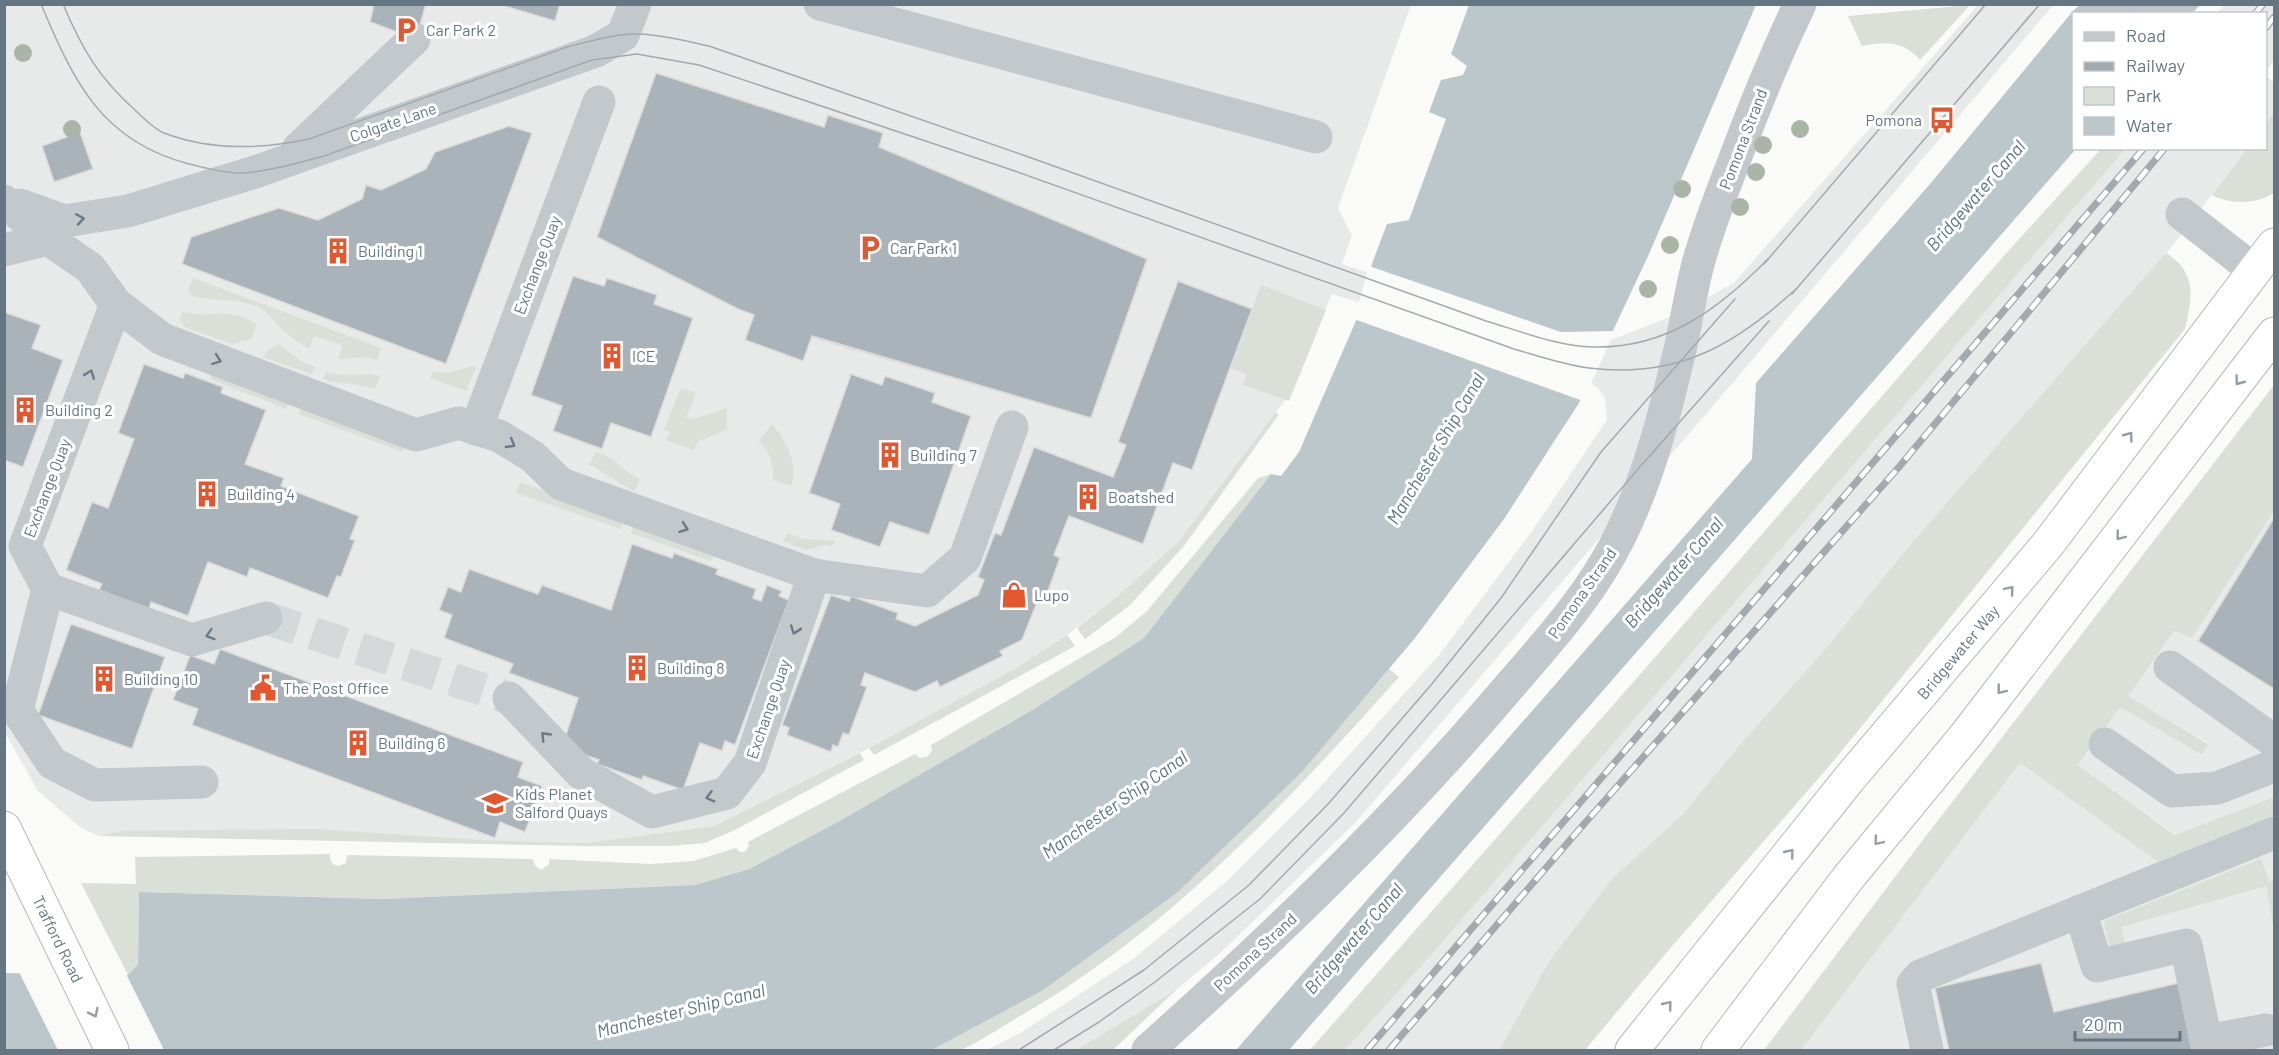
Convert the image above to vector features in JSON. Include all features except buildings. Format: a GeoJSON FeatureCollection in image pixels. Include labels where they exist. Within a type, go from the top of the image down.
{"type":"FeatureCollection","features":[{"type":"Feature","properties":{"kind":"highway","name":"Bridgewater Way"},"geometry":{"type":"LineString","coordinates":[[1632,1050],[1849,779],[2048,544],[2274,245]]}},
{"type":"Feature","properties":{"kind":"highway"},"geometry":{"type":"LineString","coordinates":[[1718,1050],[1848,878],[1966,735],[2274,334]]}},
{"type":"Feature","properties":{"kind":"highway","name":"Trafford Road"},"geometry":{"type":"LineString","coordinates":[[4,828],[112,1050]]}},
{"type":"Feature","properties":{"kind":"street","name":"Colgate Lane"},"geometry":{"type":"LineString","coordinates":[[4,200],[65,221],[128,211],[286,160],[596,51],[623,35],[635,4]]}},
{"type":"Feature","properties":{"kind":"street"},"geometry":{"type":"LineString","coordinates":[[820,4],[1316,137]]}},
{"type":"Feature","properties":{"kind":"street","name":"Pomona Strand"},"geometry":{"type":"LineString","coordinates":[[1148,1050],[1246,963],[1366,845],[1462,741],[1543,647],[1579,602],[1606,563],[1620,537],[1650,460],[1681,346],[1697,267],[1710,223],[1780,46],[1800,4]]}},
{"type":"Feature","properties":{"kind":"street"},"geometry":{"type":"LineString","coordinates":[[286,160],[414,39]]}},
{"type":"Feature","properties":{"kind":"street","name":"Exchange Quay"},"geometry":{"type":"LineString","coordinates":[[476,429],[599,102]]}},
{"type":"Feature","properties":{"kind":"street"},"geometry":{"type":"LineString","coordinates":[[4,200],[48,239],[90,268],[117,304],[162,339],[416,435],[459,423],[499,436],[532,456],[561,484],[814,575],[927,591],[965,558],[1012,427]]}},
{"type":"Feature","properties":{"kind":"street"},"geometry":{"type":"LineString","coordinates":[[2182,214],[2255,271]]}},
{"type":"Feature","properties":{"kind":"street"},"geometry":{"type":"LineString","coordinates":[[4,250],[48,239]]}},
{"type":"Feature","properties":{"kind":"street","name":"Exchange Quay"},"geometry":{"type":"LineString","coordinates":[[48,589],[25,546],[117,304]]}},
{"type":"Feature","properties":{"kind":"street","name":"Exchange Quay"},"geometry":{"type":"LineString","coordinates":[[509,698],[580,773],[652,812],[726,793],[750,763],[814,575]]}},
{"type":"Feature","properties":{"kind":"street"},"geometry":{"type":"LineString","coordinates":[[202,782],[95,785],[52,763],[17,710],[48,589],[192,640],[266,618]]}},
{"type":"Feature","properties":{"kind":"street"},"geometry":{"type":"LineString","coordinates":[[2170,667],[2274,741]]}},
{"type":"Feature","properties":{"kind":"street"},"geometry":{"type":"LineString","coordinates":[[2106,744],[2172,791],[2217,788],[2274,766]]}},
{"type":"Feature","properties":{"kind":"street"},"geometry":{"type":"LineString","coordinates":[[1926,1050],[1913,984],[1920,976],[2274,833]]}},
{"type":"Feature","properties":{"kind":"street"},"geometry":{"type":"LineString","coordinates":[[2080,911],[2097,966],[2186,945],[2206,1041],[2266,1030]]}},
{"type":"Feature","properties":{"kind":"shaded area"},"geometry":{"type":"Polygon","coordinates":[[[5,5],[1411,5],[1338,208],[1352,235],[1342,264],[1490,313],[1594,340],[1614,339],[1677,314],[1734,283],[1978,5],[2053,5],[1355,823],[1219,954],[1176,990],[1076,1050],[987,1050],[1022,1032],[1133,959],[1227,881],[1311,797],[1440,654],[1532,531],[1607,420],[1605,398],[1598,388],[1570,370],[1332,294],[1285,400],[1179,541],[1120,594],[1067,635],[1016,668],[860,753],[714,826],[586,843],[121,831],[99,836],[81,828],[38,791],[5,733],[5,5]]]}},
{"type":"Feature","properties":{"kind":"shaded area"},"geometry":{"type":"Polygon","coordinates":[[[2224,5],[2274,5],[2274,60],[2267,70],[2267,12],[2219,12],[2224,5]]]}},
{"type":"Feature","properties":{"kind":"shaded area"},"geometry":{"type":"Polygon","coordinates":[[[2267,77],[2274,82],[2274,112],[2267,122],[2267,77]]]}},
{"type":"Feature","properties":{"kind":"shaded area"},"geometry":{"type":"Polygon","coordinates":[[[2100,150],[2246,150],[2167,253],[1914,540],[1822,653],[1742,742],[1683,814],[1613,879],[1550,960],[1499,1050],[1310,1050],[1651,662],[2003,257],[2100,150]]]}},
{"type":"Feature","properties":{"kind":"shaded area"},"geometry":{"type":"Polygon","coordinates":[[[2274,511],[2274,797],[2176,835],[2078,765],[2120,707],[2202,755],[2208,743],[2127,696],[2174,631],[2192,638],[2274,511]]]}},
{"type":"Feature","properties":{"kind":"shaded area"},"geometry":{"type":"Polygon","coordinates":[[[2020,763],[2158,862],[2274,815],[2274,1050],[1801,1050],[2020,763]]]}},
{"type":"Feature","properties":{"kind":"green space"},"geometry":{"type":"Polygon","coordinates":[[[1970,5],[1920,60],[1908,49],[1894,44],[1878,43],[1862,46],[1848,16],[1970,5]]]}},
{"type":"Feature","properties":{"kind":"green space"},"geometry":{"type":"Polygon","coordinates":[[[2274,112],[2274,193],[2267,197],[2243,202],[2212,195],[2246,150],[2267,150],[2267,122],[2274,112]]]}},
{"type":"Feature","properties":{"kind":"green space"},"geometry":{"type":"Polygon","coordinates":[[[2100,150],[2124,150],[1432,954],[1345,1050],[1310,1050],[1651,662],[2003,257],[2100,150]]]}},
{"type":"Feature","properties":{"kind":"green space"},"geometry":{"type":"Polygon","coordinates":[[[2166,253],[2176,261],[2188,278],[2191,297],[2185,329],[1831,764],[1585,1050],[1499,1050],[1550,960],[1613,878],[1683,814],[1742,742],[1822,653],[1914,540],[2166,253]]]}},
{"type":"Feature","properties":{"kind":"green space"},"geometry":{"type":"Polygon","coordinates":[[[193,278],[381,348],[377,360],[364,357],[338,359],[343,345],[314,336],[309,349],[288,335],[258,307],[242,302],[192,296],[188,289],[193,278]]]}},
{"type":"Feature","properties":{"kind":"green space"},"geometry":{"type":"Polygon","coordinates":[[[1261,285],[1326,310],[1289,401],[1243,385],[1247,374],[1230,368],[1261,285]]]}},
{"type":"Feature","properties":{"kind":"green space"},"geometry":{"type":"Polygon","coordinates":[[[183,312],[203,315],[236,315],[257,324],[251,339],[232,344],[185,327],[179,319],[183,312]]]}},
{"type":"Feature","properties":{"kind":"green space"},"geometry":{"type":"Polygon","coordinates":[[[278,344],[301,361],[315,367],[312,374],[263,357],[267,351],[278,344]]]}},
{"type":"Feature","properties":{"kind":"green space"},"geometry":{"type":"Polygon","coordinates":[[[472,366],[476,367],[466,391],[430,378],[433,372],[449,373],[472,366]]]}},
{"type":"Feature","properties":{"kind":"green space"},"geometry":{"type":"Polygon","coordinates":[[[214,368],[291,398],[286,409],[210,379],[214,368]]]}},
{"type":"Feature","properties":{"kind":"green space"},"geometry":{"type":"Polygon","coordinates":[[[326,372],[340,375],[380,376],[375,389],[323,379],[326,372]]]}},
{"type":"Feature","properties":{"kind":"green space"},"geometry":{"type":"Polygon","coordinates":[[[2274,385],[2274,511],[2192,638],[2174,631],[2128,696],[2208,744],[2202,755],[2120,707],[2078,765],[2175,835],[2274,797],[2274,815],[2158,862],[2020,763],[1801,1050],[1764,1050],[1929,832],[2274,385]]]}},
{"type":"Feature","properties":{"kind":"green space"},"geometry":{"type":"Polygon","coordinates":[[[681,388],[696,393],[686,418],[694,419],[727,408],[727,430],[699,441],[693,450],[666,440],[671,432],[664,430],[681,388]]]}},
{"type":"Feature","properties":{"kind":"green space"},"geometry":{"type":"Polygon","coordinates":[[[303,402],[407,440],[403,452],[299,414],[303,402]]]}},
{"type":"Feature","properties":{"kind":"green space"},"geometry":{"type":"Polygon","coordinates":[[[1275,413],[1279,414],[1184,546],[1130,605],[1085,639],[1077,628],[1120,594],[1179,541],[1275,413]]]}},
{"type":"Feature","properties":{"kind":"green space"},"geometry":{"type":"Polygon","coordinates":[[[772,424],[790,453],[793,469],[791,486],[773,480],[771,459],[759,441],[772,424]]]}},
{"type":"Feature","properties":{"kind":"green space"},"geometry":{"type":"Polygon","coordinates":[[[596,452],[608,457],[640,479],[635,491],[589,465],[596,452]]]}},
{"type":"Feature","properties":{"kind":"green space"},"geometry":{"type":"Polygon","coordinates":[[[1271,474],[1144,638],[1034,709],[834,824],[748,869],[695,885],[382,899],[139,892],[138,964],[128,975],[81,883],[136,884],[135,857],[330,854],[332,863],[339,866],[346,863],[347,855],[533,859],[535,866],[541,870],[549,864],[549,859],[651,864],[693,861],[736,848],[740,852],[745,852],[749,846],[748,842],[915,754],[920,758],[927,757],[932,751],[931,745],[1116,637],[1147,611],[1258,478],[1271,474]]]}},
{"type":"Feature","properties":{"kind":"green space"},"geometry":{"type":"Polygon","coordinates":[[[520,482],[624,518],[621,529],[516,493],[520,482]]]}},
{"type":"Feature","properties":{"kind":"green space"},"geometry":{"type":"Polygon","coordinates":[[[635,522],[715,550],[711,561],[631,533],[635,522]]]}},
{"type":"Feature","properties":{"kind":"green space"},"geometry":{"type":"Polygon","coordinates":[[[788,533],[803,539],[835,541],[833,546],[825,545],[806,550],[783,541],[788,533]]]}},
{"type":"Feature","properties":{"kind":"green space"},"geometry":{"type":"Polygon","coordinates":[[[1067,635],[1075,646],[874,755],[869,748],[1016,668],[1067,635]]]}},
{"type":"Feature","properties":{"kind":"green space"},"geometry":{"type":"Polygon","coordinates":[[[1389,669],[1399,677],[1269,817],[1177,903],[1127,944],[1076,981],[972,1045],[959,1050],[932,1050],[1042,991],[1177,893],[1302,772],[1389,669]]]}},
{"type":"Feature","properties":{"kind":"green space"},"geometry":{"type":"Polygon","coordinates":[[[860,753],[864,760],[735,830],[705,843],[671,846],[586,846],[99,836],[121,831],[313,829],[484,840],[586,843],[714,826],[860,753]]]}},
{"type":"Feature","properties":{"kind":"green space"},"geometry":{"type":"Polygon","coordinates":[[[2261,859],[2269,881],[2274,880],[2274,929],[2266,886],[2121,927],[2126,948],[2111,951],[2104,921],[2261,859]]]}},
{"type":"Feature","properties":{"kind":"green space"},"geometry":{"type":"Polygon","coordinates":[[[1176,990],[1113,1050],[1076,1050],[1176,990]]]}},
{"type":"Feature","properties":{"kind":"water"},"geometry":{"type":"Polygon","coordinates":[[[2081,4],[2200,5],[2193,12],[2073,11],[2081,4]]]}},
{"type":"Feature","properties":{"kind":"water","name":"Manchester Ship Canal"},"geometry":{"type":"Polygon","coordinates":[[[1469,5],[1756,5],[1649,254],[1579,403],[1504,519],[1415,638],[1302,772],[1177,893],[1042,991],[932,1050],[5,1050],[5,973],[128,975],[138,964],[139,892],[382,899],[695,885],[749,869],[834,824],[1034,709],[1144,638],[1271,474],[1281,476],[1299,452],[1358,316],[1373,261],[1387,224],[1409,220],[1446,119],[1429,112],[1441,80],[1463,75],[1467,66],[1451,54],[1469,5]]]}},
{"type":"Feature","properties":{"kind":"water","name":"Bridgewater Canal"},"geometry":{"type":"Polygon","coordinates":[[[2072,12],[2072,150],[2075,150],[1289,1050],[1236,1050],[1752,459],[1756,383],[1930,184],[2072,12]]]}},
{"type":"Feature","properties":{"kind":"pier"},"geometry":{"type":"Polygon","coordinates":[[[1369,266],[1561,332],[1615,331],[1583,401],[1354,319],[1369,266]]]}},
{"type":"Feature","properties":{"kind":"pier"},"geometry":{"type":"Polygon","coordinates":[[[18,970],[125,972],[164,1050],[58,1050],[18,970]]]}},
{"type":"Feature","properties":{"kind":"tunnel"},"geometry":{"type":"LineString","coordinates":[[266,618],[509,698]]}},
{"type":"Feature","properties":{"kind":"tram line"},"geometry":{"type":"LineString","coordinates":[[41,4],[79,83],[94,105],[112,124],[133,140],[159,154],[223,172],[243,173],[264,170],[324,156],[592,60],[637,54],[699,65],[1012,170],[1514,349],[1570,365],[1620,370],[1676,363],[1726,342],[1750,327],[1796,289]]}},
{"type":"Feature","properties":{"kind":"tram line"},"geometry":{"type":"LineString","coordinates":[[63,4],[77,35],[93,62],[122,98],[148,123],[160,131],[200,143],[255,146],[309,139],[567,47],[613,36],[649,35],[709,46],[1023,155],[1486,321],[1566,344],[1593,347],[1619,346],[1668,333],[1690,323],[1710,309],[1768,259]]}},
{"type":"Feature","properties":{"kind":"tram line"},"geometry":{"type":"LineString","coordinates":[[1764,264],[1986,4]]}},
{"type":"Feature","properties":{"kind":"tram line"},"geometry":{"type":"LineString","coordinates":[[1792,294],[2040,4]]}},
{"type":"Feature","properties":{"kind":"tram line"},"geometry":{"type":"LineString","coordinates":[[1019,1050],[1144,970],[1249,885],[1329,803],[1431,685],[1501,598],[1601,452],[1735,299]]}},
{"type":"Feature","properties":{"kind":"tram line"},"geometry":{"type":"LineString","coordinates":[[1054,1050],[1099,1022],[1155,982],[1260,899],[1344,813],[1639,468],[1769,321]]}},
{"type":"Feature","properties":{"kind":"railway"},"geometry":{"type":"LineString","coordinates":[[2257,12],[2263,4]]}},
{"type":"Feature","properties":{"kind":"railway"},"geometry":{"type":"LineString","coordinates":[[2267,27],[2274,17]]}},
{"type":"Feature","properties":{"kind":"railway"},"geometry":{"type":"LineString","coordinates":[[1367,1050],[2142,150]]}},
{"type":"Feature","properties":{"kind":"railway"},"geometry":{"type":"LineString","coordinates":[[1389,1050],[1577,832],[1899,467],[2163,150]]}},
{"type":"Feature","properties":{"kind":"place","name":"Car Park 2"},"geometry":{"type":"Point","coordinates":[406,30]}},
{"type":"Feature","properties":{"kind":"place","name":"Pomona"},"geometry":{"type":"Point","coordinates":[1942,120]}},
{"type":"Feature","properties":{"kind":"place","name":"Car Park 1"},"geometry":{"type":"Point","coordinates":[870,248]}},
{"type":"Feature","properties":{"kind":"place","name":"Building 1"},"geometry":{"type":"Point","coordinates":[338,251]}},
{"type":"Feature","properties":{"kind":"place","name":"ICE"},"geometry":{"type":"Point","coordinates":[612,356]}},
{"type":"Feature","properties":{"kind":"place","name":"Building 2"},"geometry":{"type":"Point","coordinates":[25,410]}},
{"type":"Feature","properties":{"kind":"place","name":"Building 7"},"geometry":{"type":"Point","coordinates":[890,455]}},
{"type":"Feature","properties":{"kind":"place","name":"Building 4"},"geometry":{"type":"Point","coordinates":[207,494]}},
{"type":"Feature","properties":{"kind":"place","name":"Boatshed"},"geometry":{"type":"Point","coordinates":[1088,497]}},
{"type":"Feature","properties":{"kind":"place","name":"Lupo"},"geometry":{"type":"Point","coordinates":[1014,595]}},
{"type":"Feature","properties":{"kind":"place","name":"Building 8"},"geometry":{"type":"Point","coordinates":[637,668]}},
{"type":"Feature","properties":{"kind":"place","name":"Building 10"},"geometry":{"type":"Point","coordinates":[104,679]}},
{"type":"Feature","properties":{"kind":"place","name":"The Post Office"},"geometry":{"type":"Point","coordinates":[263,688]}},
{"type":"Feature","properties":{"kind":"place","name":"Building 6"},"geometry":{"type":"Point","coordinates":[358,743]}},
{"type":"Feature","properties":{"kind":"place","name":"Kids Planet Salford Quays"},"geometry":{"type":"Point","coordinates":[495,803]}}]}
